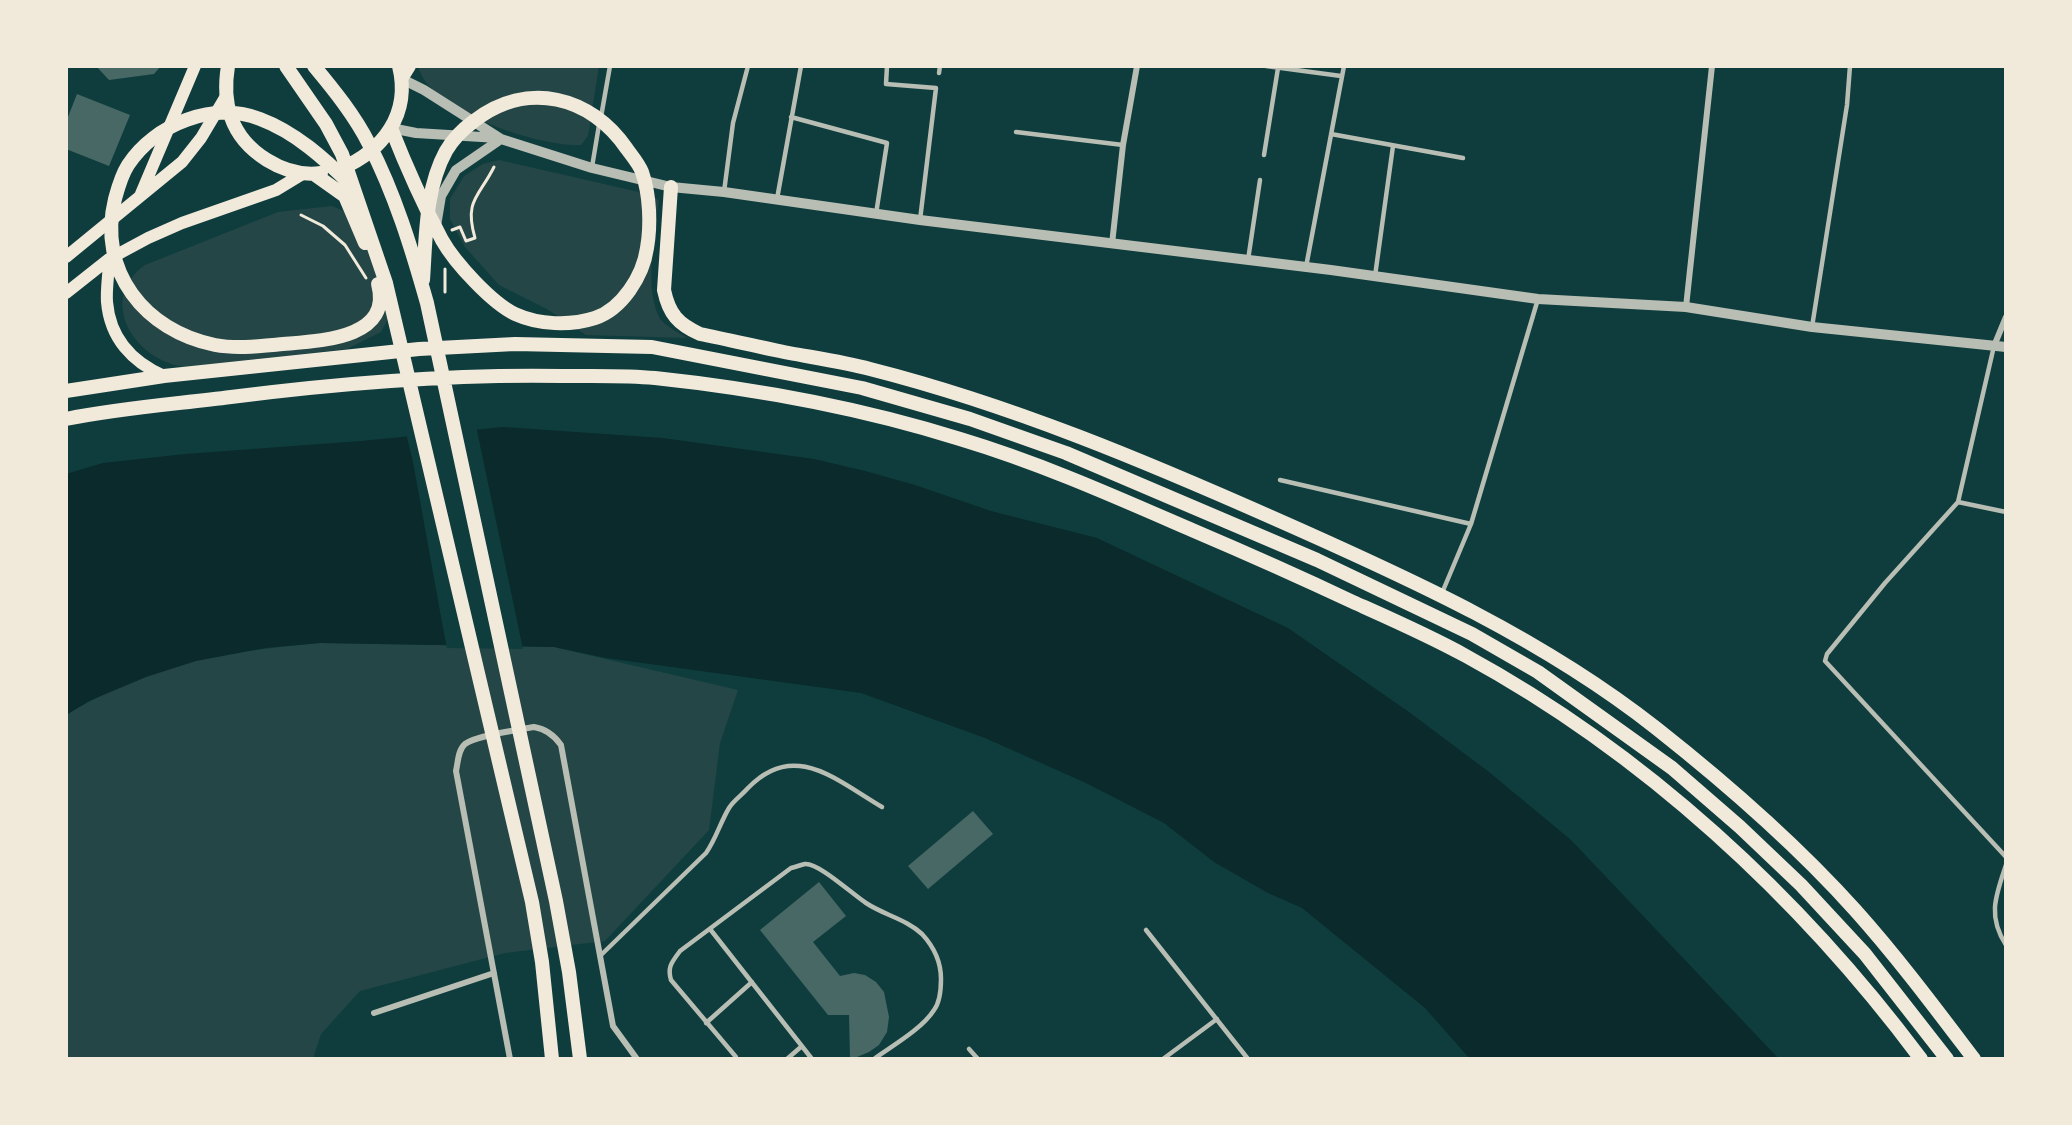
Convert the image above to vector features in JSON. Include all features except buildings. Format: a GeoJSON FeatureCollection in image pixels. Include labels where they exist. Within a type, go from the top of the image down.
{"type":"FeatureCollection","features":[{"type":"Feature","properties":{"kind":"main road"},"geometry":{"type":"LineString","coordinates":[[138,200],[195,66]]}},
{"type":"Feature","properties":{"kind":"main road"},"geometry":{"type":"LineString","coordinates":[[219,66],[226,81]]}},
{"type":"Feature","properties":{"kind":"main road"},"geometry":{"type":"LineString","coordinates":[[228,66],[226,96],[232,119],[244,140],[261,156],[281,168],[309,174],[345,196],[365,243],[380,303],[376,314],[354,333],[323,341],[246,347],[218,346],[185,337],[155,319],[133,296],[117,266],[112,250],[110,217],[119,182],[128,165],[166,129],[183,121],[220,113],[258,118],[291,134],[330,163],[353,186]]}},
{"type":"Feature","properties":{"kind":"main road"},"geometry":{"type":"LineString","coordinates":[[286,66],[326,124],[342,154],[386,283],[532,902],[542,962],[552,1059]]}},
{"type":"Feature","properties":{"kind":"main road"},"geometry":{"type":"LineString","coordinates":[[314,66],[346,106],[368,142],[384,175],[423,288],[556,901],[569,972],[580,1059]]}},
{"type":"Feature","properties":{"kind":"main road"},"geometry":{"type":"LineString","coordinates":[[66,293],[109,259],[182,223],[276,190],[309,174],[338,170],[359,161],[377,147],[391,128],[400,104],[400,72],[410,66]]}},
{"type":"Feature","properties":{"kind":"main road"},"geometry":{"type":"LineString","coordinates":[[66,257],[182,162],[201,138],[226,96]]}},
{"type":"Feature","properties":{"kind":"main road"},"geometry":{"type":"LineString","coordinates":[[391,128],[410,174],[441,233],[468,275],[514,314],[537,321],[579,323],[600,316],[618,303],[635,283],[646,255],[650,232],[642,171],[616,133],[601,119],[581,107],[566,101],[534,97],[499,105],[482,115],[459,134],[446,151],[438,170],[430,200],[423,288]]}},
{"type":"Feature","properties":{"kind":"main road"},"geometry":{"type":"LineString","coordinates":[[671,187],[664,290],[667,305],[675,318],[687,328],[700,334],[867,368],[963,395],[1045,422],[1244,505],[1441,595],[1526,642],[1588,680],[1653,726],[1725,784],[1790,844],[1856,911],[1920,988],[1974,1059]]}},
{"type":"Feature","properties":{"kind":"main road"},"geometry":{"type":"LineString","coordinates":[[109,259],[107,301],[119,340],[145,367],[164,376]]}},
{"type":"Feature","properties":{"kind":"main road"},"geometry":{"type":"LineString","coordinates":[[66,391],[164,376],[419,349],[515,344],[652,347],[862,388],[970,419],[1066,453],[1390,594],[1472,634],[1538,672],[1672,768],[1740,827],[1801,885],[1865,954],[1947,1059]]}},
{"type":"Feature","properties":{"kind":"main road"},"geometry":{"type":"LineString","coordinates":[[862,388],[867,368]]}},
{"type":"Feature","properties":{"kind":"main road"},"geometry":{"type":"LineString","coordinates":[[66,419],[312,387],[524,375],[638,377],[761,392],[861,411],[963,439],[1058,473],[1247,554],[1463,654],[1526,691],[1592,736],[1646,777],[1724,842],[1784,900],[1848,968],[1921,1059]]}},
{"type":"Feature","properties":{"kind":"street"},"geometry":{"type":"LineString","coordinates":[[1112,245],[1123,145],[1137,66]]}},
{"type":"Feature","properties":{"kind":"street"},"geometry":{"type":"LineString","coordinates":[[1686,307],[1712,66]]}},
{"type":"Feature","properties":{"kind":"street"},"geometry":{"type":"LineString","coordinates":[[400,72],[501,139]]}},
{"type":"Feature","properties":{"kind":"street"},"geometry":{"type":"LineString","coordinates":[[391,128],[416,133],[501,139],[592,168],[671,187],[724,192],[1112,245],[1306,267],[1538,299],[1686,307],[1812,327],[2006,347]]}},
{"type":"Feature","properties":{"kind":"street"},"geometry":{"type":"LineString","coordinates":[[441,233],[441,196],[456,170],[501,139]]}},
{"type":"Feature","properties":{"kind":"street"},"geometry":{"type":"LineString","coordinates":[[1994,346],[2006,317]]}},
{"type":"Feature","properties":{"kind":"street"},"geometry":{"type":"LineString","coordinates":[[510,1059],[456,771],[458,757],[464,745],[476,739],[534,727],[542,728],[554,735],[561,744],[613,1026],[637,1059]]}},
{"type":"Feature","properties":{"kind":"street"},"geometry":{"type":"LineString","coordinates":[[374,1013],[494,973]]}},
{"type":"Feature","properties":{"kind":"lane"},"geometry":{"type":"LineString","coordinates":[[592,168],[609,66]]}},
{"type":"Feature","properties":{"kind":"lane"},"geometry":{"type":"LineString","coordinates":[[724,192],[733,123],[748,66]]}},
{"type":"Feature","properties":{"kind":"lane"},"geometry":{"type":"LineString","coordinates":[[777,200],[801,66]]}},
{"type":"Feature","properties":{"kind":"lane"},"geometry":{"type":"LineString","coordinates":[[887,66],[886,84],[936,88],[920,220]]}},
{"type":"Feature","properties":{"kind":"lane"},"geometry":{"type":"LineString","coordinates":[[939,74],[940,66]]}},
{"type":"Feature","properties":{"kind":"lane"},"geometry":{"type":"LineString","coordinates":[[1266,66],[1341,76]]}},
{"type":"Feature","properties":{"kind":"lane"},"geometry":{"type":"LineString","coordinates":[[1306,267],[1344,66]]}},
{"type":"Feature","properties":{"kind":"lane"},"geometry":{"type":"LineString","coordinates":[[1812,327],[1847,105],[1850,66]]}},
{"type":"Feature","properties":{"kind":"lane"},"geometry":{"type":"LineString","coordinates":[[1264,155],[1278,68]]}},
{"type":"Feature","properties":{"kind":"lane"},"geometry":{"type":"LineString","coordinates":[[791,117],[887,143],[876,214]]}},
{"type":"Feature","properties":{"kind":"lane"},"geometry":{"type":"LineString","coordinates":[[1016,132],[1123,145]]}},
{"type":"Feature","properties":{"kind":"lane"},"geometry":{"type":"LineString","coordinates":[[1330,134],[1462,158]]}},
{"type":"Feature","properties":{"kind":"lane"},"geometry":{"type":"LineString","coordinates":[[1375,276],[1393,146]]}},
{"type":"Feature","properties":{"kind":"lane"},"geometry":{"type":"LineString","coordinates":[[1248,261],[1260,180]]}},
{"type":"Feature","properties":{"kind":"lane"},"geometry":{"type":"LineString","coordinates":[[1441,595],[1470,524],[1538,299]]}},
{"type":"Feature","properties":{"kind":"lane"},"geometry":{"type":"LineString","coordinates":[[1994,346],[1958,502],[1885,583],[1827,654],[1826,661],[2006,857]]}},
{"type":"Feature","properties":{"kind":"lane"},"geometry":{"type":"LineString","coordinates":[[1280,480],[1470,524]]}},
{"type":"Feature","properties":{"kind":"lane"},"geometry":{"type":"LineString","coordinates":[[1958,502],[2006,512]]}},
{"type":"Feature","properties":{"kind":"lane"},"geometry":{"type":"LineString","coordinates":[[600,956],[706,853],[714,842],[729,807],[759,776],[766,772],[791,765],[814,767],[882,807]]}},
{"type":"Feature","properties":{"kind":"lane"},"geometry":{"type":"LineString","coordinates":[[735,1058],[671,980],[668,971],[670,964],[680,951],[791,868],[805,864],[824,870],[850,893],[921,934],[936,953],[941,972],[941,990],[936,1009],[926,1021],[874,1059]]}},
{"type":"Feature","properties":{"kind":"lane"},"geometry":{"type":"LineString","coordinates":[[2006,865],[1995,895],[1994,910],[1996,925],[2006,945]]}},
{"type":"Feature","properties":{"kind":"lane"},"geometry":{"type":"LineString","coordinates":[[710,929],[812,1059]]}},
{"type":"Feature","properties":{"kind":"lane"},"geometry":{"type":"LineString","coordinates":[[1146,930],[1248,1059]]}},
{"type":"Feature","properties":{"kind":"lane"},"geometry":{"type":"LineString","coordinates":[[706,1023],[752,982]]}},
{"type":"Feature","properties":{"kind":"lane"},"geometry":{"type":"LineString","coordinates":[[1163,1059],[1216,1019]]}},
{"type":"Feature","properties":{"kind":"lane"},"geometry":{"type":"LineString","coordinates":[[787,1059],[802,1046]]}},
{"type":"Feature","properties":{"kind":"lane"},"geometry":{"type":"LineString","coordinates":[[969,1049],[978,1059]]}},
{"type":"Feature","properties":{"kind":"path"},"geometry":{"type":"LineString","coordinates":[[441,233],[460,227],[466,241],[475,238],[471,223],[472,204],[494,167]]}},
{"type":"Feature","properties":{"kind":"path"},"geometry":{"type":"LineString","coordinates":[[301,215],[323,226],[345,244],[364,278],[373,279]]}},
{"type":"Feature","properties":{"kind":"path"},"geometry":{"type":"LineString","coordinates":[[445,292],[446,268]]}},
{"type":"Feature","properties":{"kind":"shaded area"},"geometry":{"type":"Polygon","coordinates":[[[418,66],[599,66],[588,136],[581,145],[562,144],[514,133],[487,123],[442,98],[426,82],[418,66]]]}},
{"type":"Feature","properties":{"kind":"shaded area"},"geometry":{"type":"Polygon","coordinates":[[[499,160],[652,195],[659,201],[652,261],[652,293],[662,322],[687,338],[586,335],[547,309],[499,285],[465,247],[450,219],[450,199],[464,176],[483,164],[499,160]]]}},
{"type":"Feature","properties":{"kind":"shaded area"},"geometry":{"type":"Polygon","coordinates":[[[332,206],[358,217],[381,245],[393,289],[390,315],[381,332],[347,349],[185,367],[167,362],[151,353],[137,341],[128,327],[123,311],[124,295],[131,279],[145,265],[278,212],[332,206]]]}},
{"type":"Feature","properties":{"kind":"shaded area"},"geometry":{"type":"Polygon","coordinates":[[[503,427],[663,438],[814,459],[865,471],[991,511],[1097,538],[1288,628],[1409,712],[1489,772],[1571,840],[1779,1059],[1470,1059],[1425,1008],[1302,908],[1268,893],[1214,862],[1164,823],[1086,783],[985,738],[861,693],[606,658],[554,647],[320,643],[265,648],[196,661],[146,677],[89,701],[66,715],[66,474],[103,463],[185,454],[361,441],[503,427]]]}},
{"type":"Feature","properties":{"kind":"shaded area"},"geometry":{"type":"Polygon","coordinates":[[[320,643],[554,647],[738,690],[720,743],[709,830],[605,941],[505,953],[360,991],[321,1034],[313,1059],[66,1059],[66,715],[96,698],[181,664],[243,652],[320,643]]]}},
{"type":"Feature","properties":{"kind":"pier"},"geometry":{"type":"Polygon","coordinates":[[[476,426],[523,649],[447,648],[406,433],[476,426]]]}}]}
